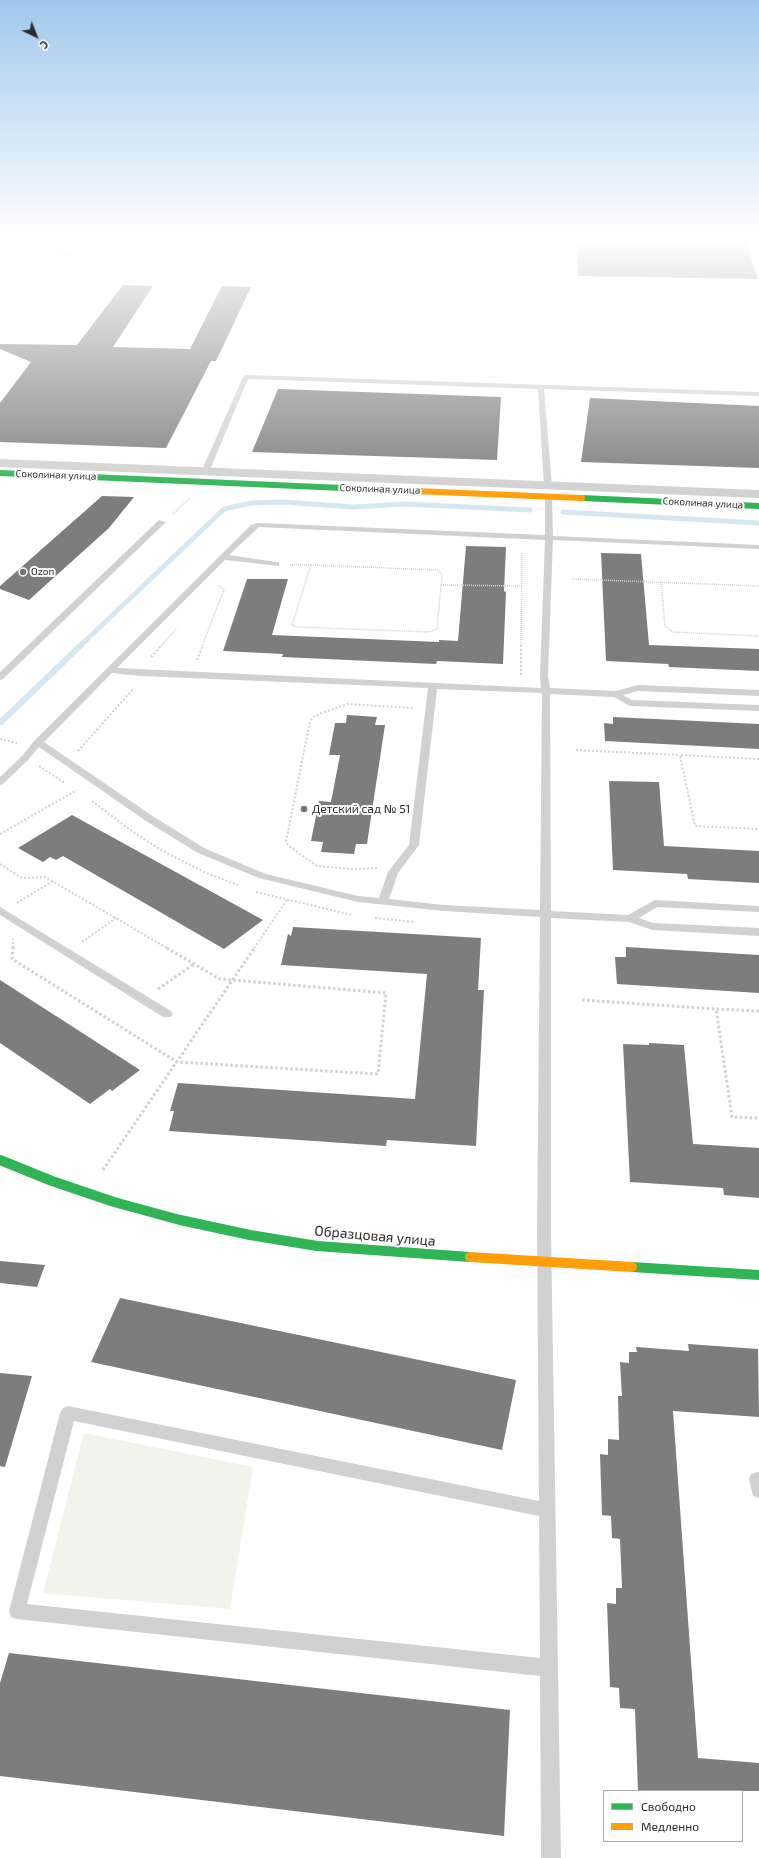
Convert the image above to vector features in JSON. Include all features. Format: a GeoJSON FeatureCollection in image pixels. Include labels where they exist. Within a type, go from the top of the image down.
{"type":"FeatureCollection","features":[{"type":"Feature","properties":{"kind":"street","name":"Соколиная улица"},"geometry":{"type":"LineString","coordinates":[[0,464],[205,472],[548,491],[759,506]]}},
{"type":"Feature","properties":{"kind":"street","name":"Соколиная улица"},"geometry":{"type":"LineString","coordinates":[[0,473],[548,491],[759,494]]}},
{"type":"Feature","properties":{"kind":"street","name":"Образцовая улица"},"geometry":{"type":"LineString","coordinates":[[0,1160],[52,1181],[114,1202],[180,1220],[250,1235],[318,1246],[389,1252],[759,1275]]}},
{"type":"Feature","properties":{"kind":"lane"},"geometry":{"type":"LineString","coordinates":[[205,472],[246,377],[759,394]]}},
{"type":"Feature","properties":{"kind":"lane"},"geometry":{"type":"LineString","coordinates":[[541,387],[548,491],[549,537],[544,676],[546,690],[544,914],[544,1261],[551,1858]]}},
{"type":"Feature","properties":{"kind":"lane"},"geometry":{"type":"LineString","coordinates":[[0,677],[162,522]]}},
{"type":"Feature","properties":{"kind":"lane"},"geometry":{"type":"LineString","coordinates":[[0,782],[25,758],[38,742],[254,527],[264,524],[759,547]]}},
{"type":"Feature","properties":{"kind":"lane"},"geometry":{"type":"LineString","coordinates":[[223,557],[276,564]]}},
{"type":"Feature","properties":{"kind":"lane"},"geometry":{"type":"LineString","coordinates":[[110,670],[157,674],[616,694],[638,688],[759,693]]}},
{"type":"Feature","properties":{"kind":"lane"},"geometry":{"type":"LineString","coordinates":[[383,901],[393,872],[414,845],[433,687]]}},
{"type":"Feature","properties":{"kind":"lane"},"geometry":{"type":"LineString","coordinates":[[616,694],[630,703],[759,708]]}},
{"type":"Feature","properties":{"kind":"lane"},"geometry":{"type":"LineString","coordinates":[[38,742],[150,819],[202,851],[263,876],[358,899],[444,908],[630,919],[652,926],[759,932]]}},
{"type":"Feature","properties":{"kind":"lane"},"geometry":{"type":"LineString","coordinates":[[630,919],[655,903],[759,909]]}},
{"type":"Feature","properties":{"kind":"lane"},"geometry":{"type":"LineString","coordinates":[[2,911],[167,1014]]}},
{"type":"Feature","properties":{"kind":"lane"},"geometry":{"type":"LineString","coordinates":[[547,1510],[68,1413],[18,1611],[549,1668]]}},
{"type":"Feature","properties":{"kind":"lane"},"geometry":{"type":"LineString","coordinates":[[759,1479],[757,1479],[759,1491]]}},
{"type":"Feature","properties":{"kind":"path"},"geometry":{"type":"LineString","coordinates":[[162,522],[178,510],[194,493]]}},
{"type":"Feature","properties":{"kind":"path"},"geometry":{"type":"LineString","coordinates":[[521,689],[522,537]]}},
{"type":"Feature","properties":{"kind":"path"},"geometry":{"type":"LineString","coordinates":[[276,564],[311,565],[436,570],[440,571],[442,575],[437,630],[435,632],[296,627],[292,624],[311,565]]}},
{"type":"Feature","properties":{"kind":"path"},"geometry":{"type":"LineString","coordinates":[[572,579],[759,586]]}},
{"type":"Feature","properties":{"kind":"path"},"geometry":{"type":"LineString","coordinates":[[661,582],[665,626],[673,632],[759,636]]}},
{"type":"Feature","properties":{"kind":"path"},"geometry":{"type":"LineString","coordinates":[[196,662],[224,590],[218,585]]}},
{"type":"Feature","properties":{"kind":"path"},"geometry":{"type":"LineString","coordinates":[[441,585],[522,586]]}},
{"type":"Feature","properties":{"kind":"path"},"geometry":{"type":"LineString","coordinates":[[393,872],[373,868],[350,869],[317,866],[294,851],[286,842],[310,721],[313,717],[319,714],[348,704],[430,709]]}},
{"type":"Feature","properties":{"kind":"path"},"geometry":{"type":"LineString","coordinates":[[576,750],[759,759]]}},
{"type":"Feature","properties":{"kind":"path"},"geometry":{"type":"LineString","coordinates":[[680,755],[695,826],[759,829]]}},
{"type":"Feature","properties":{"kind":"path"},"geometry":{"type":"LineString","coordinates":[[0,834],[77,790]]}},
{"type":"Feature","properties":{"kind":"path"},"geometry":{"type":"LineString","coordinates":[[0,864],[22,878],[45,876],[220,979],[386,993],[378,1074],[177,1062],[12,959],[14,940],[9,937]]}},
{"type":"Feature","properties":{"kind":"path"},"geometry":{"type":"LineString","coordinates":[[2,911],[52,881]]}},
{"type":"Feature","properties":{"kind":"path"},"geometry":{"type":"LineString","coordinates":[[103,1170],[298,884]]}},
{"type":"Feature","properties":{"kind":"path"},"geometry":{"type":"LineString","coordinates":[[68,952],[116,918]]}},
{"type":"Feature","properties":{"kind":"path"},"geometry":{"type":"LineString","coordinates":[[144,999],[194,964]]}},
{"type":"Feature","properties":{"kind":"path"},"geometry":{"type":"LineString","coordinates":[[582,1000],[759,1011]]}},
{"type":"Feature","properties":{"kind":"path"},"geometry":{"type":"LineString","coordinates":[[716,1009],[732,1116],[759,1118]]}},
{"type":"Feature","properties":{"kind":"shaded area"},"geometry":{"type":"Polygon","coordinates":[[[84,1433],[253,1467],[230,1609],[43,1593],[84,1433]]]}},
{"type":"Feature","properties":{"kind":"building"},"geometry":{"type":"Polygon","coordinates":[[[93,325],[128,325],[113,347],[190,349],[202,325],[233,325],[216,361],[211,361],[166,448],[0,442],[0,403],[31,362],[0,349],[0,344],[77,345],[93,325]]]}},
{"type":"Feature","properties":{"kind":"building"},"geometry":{"type":"Polygon","coordinates":[[[278,389],[501,397],[497,460],[252,452],[278,389]]]}},
{"type":"Feature","properties":{"kind":"building"},"geometry":{"type":"Polygon","coordinates":[[[590,398],[759,406],[759,468],[581,462],[590,398]]]}},
{"type":"Feature","properties":{"kind":"building"},"geometry":{"type":"Polygon","coordinates":[[[102,496],[134,497],[109,528],[29,600],[0,589],[0,586],[102,496]]]}},
{"type":"Feature","properties":{"kind":"building"},"geometry":{"type":"Polygon","coordinates":[[[466,546],[506,547],[503,664],[437,661],[436,664],[282,657],[283,654],[223,651],[247,579],[288,579],[272,635],[439,642],[439,640],[458,641],[466,546]]]}},
{"type":"Feature","properties":{"kind":"building"},"geometry":{"type":"Polygon","coordinates":[[[601,553],[641,554],[649,645],[759,649],[759,671],[669,667],[668,664],[606,661],[601,553]]]}},
{"type":"Feature","properties":{"kind":"building"},"geometry":{"type":"Polygon","coordinates":[[[347,715],[377,717],[375,725],[385,725],[367,844],[356,844],[354,854],[321,852],[323,842],[311,841],[319,801],[331,802],[340,755],[329,755],[335,723],[346,723],[347,715]]]}},
{"type":"Feature","properties":{"kind":"building"},"geometry":{"type":"Polygon","coordinates":[[[613,717],[759,724],[759,749],[605,741],[604,723],[613,724],[613,717]]]}},
{"type":"Feature","properties":{"kind":"building"},"geometry":{"type":"Polygon","coordinates":[[[609,781],[659,782],[664,846],[759,851],[759,883],[688,879],[687,874],[613,870],[609,781]]]}},
{"type":"Feature","properties":{"kind":"building"},"geometry":{"type":"Polygon","coordinates":[[[72,815],[263,920],[224,949],[63,856],[56,860],[50,857],[43,862],[18,848],[72,815]]]}},
{"type":"Feature","properties":{"kind":"building"},"geometry":{"type":"Polygon","coordinates":[[[293,927],[481,938],[478,990],[484,990],[476,1146],[387,1140],[386,1146],[169,1131],[174,1111],[170,1111],[178,1083],[415,1099],[427,974],[281,965],[288,934],[291,936],[293,927]]]}},
{"type":"Feature","properties":{"kind":"building"},"geometry":{"type":"Polygon","coordinates":[[[626,947],[759,955],[759,993],[617,984],[615,957],[626,957],[626,947]]]}},
{"type":"Feature","properties":{"kind":"building"},"geometry":{"type":"Polygon","coordinates":[[[0,980],[140,1070],[112,1091],[110,1089],[90,1104],[0,1043],[0,980]]]}},
{"type":"Feature","properties":{"kind":"building"},"geometry":{"type":"Polygon","coordinates":[[[649,1043],[684,1045],[693,1144],[759,1148],[759,1198],[724,1195],[723,1188],[630,1182],[623,1044],[649,1045],[649,1043]]]}},
{"type":"Feature","properties":{"kind":"building"},"geometry":{"type":"Polygon","coordinates":[[[0,1261],[45,1265],[37,1287],[0,1283],[0,1261]]]}},
{"type":"Feature","properties":{"kind":"building"},"geometry":{"type":"Polygon","coordinates":[[[120,1298],[516,1380],[502,1450],[91,1362],[120,1298]]]}},
{"type":"Feature","properties":{"kind":"building"},"geometry":{"type":"Polygon","coordinates":[[[688,1344],[758,1349],[759,1417],[673,1411],[698,1758],[759,1763],[759,1791],[638,1790],[635,1709],[620,1708],[619,1688],[610,1687],[607,1603],[616,1604],[616,1588],[622,1588],[620,1539],[612,1538],[611,1516],[602,1515],[600,1454],[608,1455],[608,1439],[619,1440],[618,1396],[622,1396],[620,1362],[629,1363],[629,1352],[637,1352],[636,1347],[689,1351],[688,1344]]]}},
{"type":"Feature","properties":{"kind":"building"},"geometry":{"type":"Polygon","coordinates":[[[0,1373],[32,1376],[5,1467],[0,1466],[0,1373]]]}},
{"type":"Feature","properties":{"kind":"building"},"geometry":{"type":"Polygon","coordinates":[[[9,1653],[510,1710],[504,1836],[0,1776],[0,1683],[9,1653]]]}},
{"type":"Feature","properties":{"kind":"waterway"},"geometry":{"type":"LineString","coordinates":[[80,646],[224,509],[251,503],[282,502],[354,507],[405,504],[530,510]]}},
{"type":"Feature","properties":{"kind":"waterway"},"geometry":{"type":"LineString","coordinates":[[563,512],[759,523]]}},
{"type":"Feature","properties":{"kind":"waterway"},"geometry":{"type":"LineString","coordinates":[[1,722],[81,645]]}},
{"type":"Feature","properties":{"kind":"traffic: fast"},"geometry":{"type":"LineString","coordinates":[[0,473],[343,488]]}},
{"type":"Feature","properties":{"kind":"traffic: fast"},"geometry":{"type":"LineString","coordinates":[[582,498],[759,506]]}},
{"type":"Feature","properties":{"kind":"traffic: fast"},"geometry":{"type":"LineString","coordinates":[[0,1160],[52,1181],[114,1202],[180,1220],[250,1235],[317,1246],[470,1257]]}},
{"type":"Feature","properties":{"kind":"traffic: fast"},"geometry":{"type":"LineString","coordinates":[[632,1267],[759,1275]]}},
{"type":"Feature","properties":{"kind":"traffic: slow"},"geometry":{"type":"LineString","coordinates":[[343,488],[582,498]]}},
{"type":"Feature","properties":{"kind":"traffic: slow"},"geometry":{"type":"LineString","coordinates":[[470,1257],[632,1267]]}},
{"type":"Feature","properties":{"kind":"place","name":"Ozon"},"geometry":{"type":"Point","coordinates":[23,572]}},
{"type":"Feature","properties":{"kind":"place","name":"Детский сад № 51"},"geometry":{"type":"Point","coordinates":[304,809]}}]}
